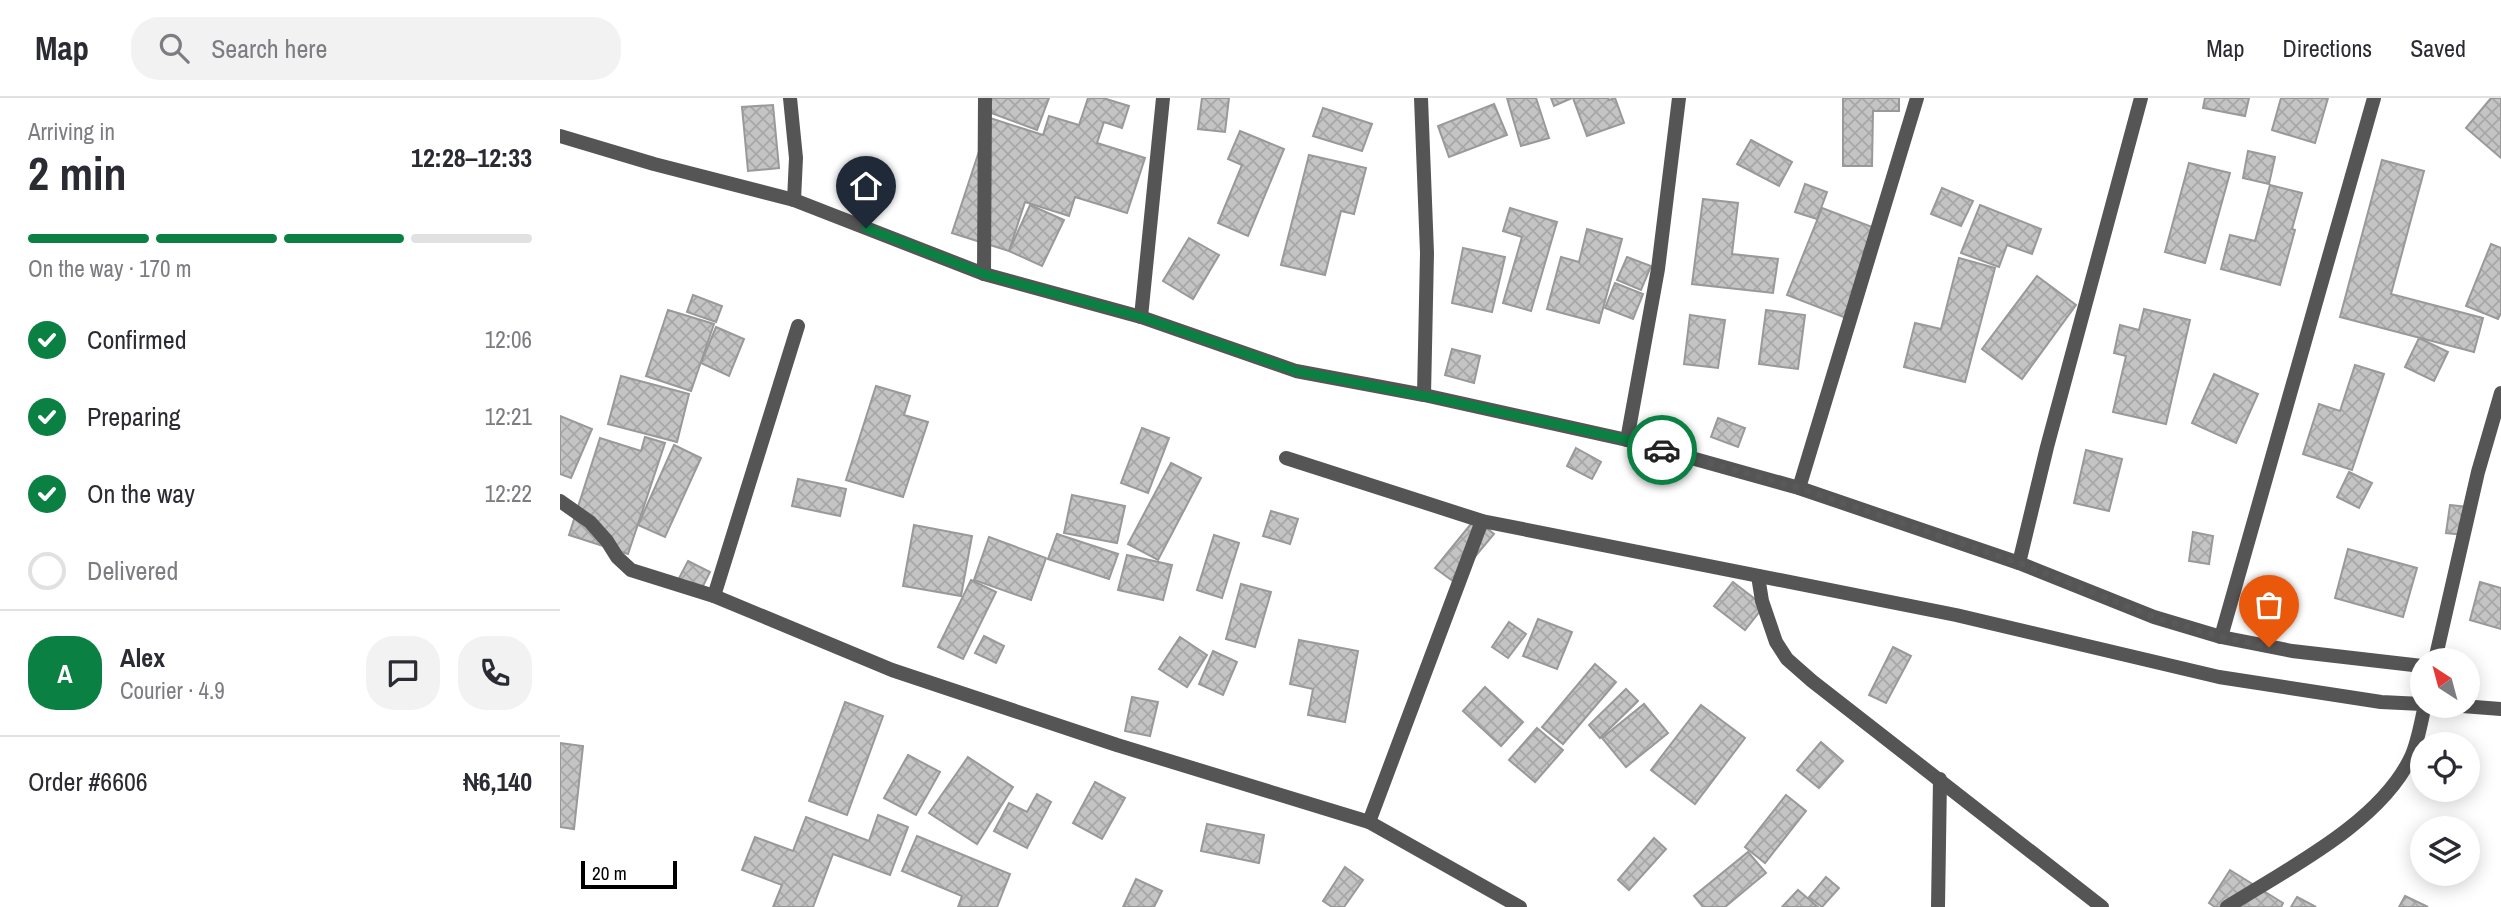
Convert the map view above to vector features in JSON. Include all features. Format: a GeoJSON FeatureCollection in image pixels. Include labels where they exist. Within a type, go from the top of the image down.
{"type":"FeatureCollection","features":[{"type":"Feature","properties":{"kind":"street"},"geometry":{"type":"LineString","coordinates":[[790,98],[796,158],[794,200]]}},
{"type":"Feature","properties":{"kind":"street"},"geometry":{"type":"LineString","coordinates":[[984,274],[985,98]]}},
{"type":"Feature","properties":{"kind":"street"},"geometry":{"type":"LineString","coordinates":[[1141,317],[1163,98]]}},
{"type":"Feature","properties":{"kind":"street"},"geometry":{"type":"LineString","coordinates":[[1421,98],[1427,253],[1424,396]]}},
{"type":"Feature","properties":{"kind":"street"},"geometry":{"type":"LineString","coordinates":[[1628,440],[1658,269],[1679,98]]}},
{"type":"Feature","properties":{"kind":"street"},"geometry":{"type":"LineString","coordinates":[[1799,488],[1917,98]]}},
{"type":"Feature","properties":{"kind":"street"},"geometry":{"type":"LineString","coordinates":[[2019,563],[2047,447],[2141,98]]}},
{"type":"Feature","properties":{"kind":"street"},"geometry":{"type":"LineString","coordinates":[[2221,637],[2374,98]]}},
{"type":"Feature","properties":{"kind":"street"},"geometry":{"type":"LineString","coordinates":[[560,136],[654,164],[794,200],[984,274],[1141,317],[1296,371],[1628,440],[1799,488],[2019,563],[2154,617],[2221,637],[2292,652],[2410,665]]}},
{"type":"Feature","properties":{"kind":"street"},"geometry":{"type":"LineString","coordinates":[[714,596],[798,326]]}},
{"type":"Feature","properties":{"kind":"street"},"geometry":{"type":"LineString","coordinates":[[2438,648],[2478,472],[2501,393]]}},
{"type":"Feature","properties":{"kind":"street"},"geometry":{"type":"LineString","coordinates":[[1286,458],[1482,521],[1956,615],[2218,677],[2410,704]]}},
{"type":"Feature","properties":{"kind":"street"},"geometry":{"type":"LineString","coordinates":[[560,501],[590,522],[617,557],[631,570],[714,596],[892,670],[1117,745],[1369,822],[1520,907]]}},
{"type":"Feature","properties":{"kind":"street"},"geometry":{"type":"LineString","coordinates":[[1369,822],[1482,521]]}},
{"type":"Feature","properties":{"kind":"street"},"geometry":{"type":"LineString","coordinates":[[1758,576],[1770,628],[1787,659],[2102,907]]}},
{"type":"Feature","properties":{"kind":"street"},"geometry":{"type":"LineString","coordinates":[[2480,707],[2501,709]]}},
{"type":"Feature","properties":{"kind":"street"},"geometry":{"type":"LineString","coordinates":[[2227,907],[2347,830],[2390,790],[2412,756],[2420,718]]}},
{"type":"Feature","properties":{"kind":"street"},"geometry":{"type":"LineString","coordinates":[[1938,907],[1940,779]]}},
{"type":"Feature","properties":{"kind":"building"},"geometry":{"type":"Polygon","coordinates":[[[988,98],[1049,98],[1037,130],[983,110],[988,98]]]}},
{"type":"Feature","properties":{"kind":"building"},"geometry":{"type":"Polygon","coordinates":[[[1088,98],[1103,98],[1129,106],[1122,128],[1104,122],[1097,143],[1145,158],[1127,213],[1075,197],[1069,216],[1025,202],[1009,251],[952,233],[990,118],[1043,135],[1049,116],[1079,125],[1088,98]]]}},
{"type":"Feature","properties":{"kind":"building"},"geometry":{"type":"Polygon","coordinates":[[[1202,98],[1229,98],[1225,132],[1198,129],[1202,98]]]}},
{"type":"Feature","properties":{"kind":"building"},"geometry":{"type":"Polygon","coordinates":[[[1507,98],[1536,98],[1549,138],[1521,146],[1507,98]]]}},
{"type":"Feature","properties":{"kind":"building"},"geometry":{"type":"Polygon","coordinates":[[[1551,98],[1572,98],[1554,106],[1551,98]]]}},
{"type":"Feature","properties":{"kind":"building"},"geometry":{"type":"Polygon","coordinates":[[[1573,98],[1615,98],[1624,123],[1587,136],[1573,98]]]}},
{"type":"Feature","properties":{"kind":"building"},"geometry":{"type":"Polygon","coordinates":[[[1843,98],[1899,98],[1899,111],[1873,111],[1872,166],[1843,166],[1843,98]]]}},
{"type":"Feature","properties":{"kind":"building"},"geometry":{"type":"Polygon","coordinates":[[[2205,98],[2249,98],[2245,116],[2203,108],[2205,98]]]}},
{"type":"Feature","properties":{"kind":"building"},"geometry":{"type":"Polygon","coordinates":[[[2281,98],[2328,98],[2315,143],[2272,130],[2281,98]]]}},
{"type":"Feature","properties":{"kind":"building"},"geometry":{"type":"Polygon","coordinates":[[[2491,98],[2501,98],[2501,158],[2466,128],[2491,98]]]}},
{"type":"Feature","properties":{"kind":"building"},"geometry":{"type":"Polygon","coordinates":[[[1494,104],[1507,135],[1449,157],[1438,126],[1494,104]]]}},
{"type":"Feature","properties":{"kind":"building"},"geometry":{"type":"Polygon","coordinates":[[[773,105],[779,168],[748,171],[742,107],[773,105]]]}},
{"type":"Feature","properties":{"kind":"building"},"geometry":{"type":"Polygon","coordinates":[[[1323,108],[1372,124],[1362,151],[1313,136],[1323,108]]]}},
{"type":"Feature","properties":{"kind":"building"},"geometry":{"type":"Polygon","coordinates":[[[1240,131],[1284,149],[1248,236],[1218,223],[1242,165],[1228,159],[1240,131]]]}},
{"type":"Feature","properties":{"kind":"building"},"geometry":{"type":"Polygon","coordinates":[[[1751,140],[1792,162],[1779,186],[1737,164],[1751,140]]]}},
{"type":"Feature","properties":{"kind":"building"},"geometry":{"type":"Polygon","coordinates":[[[2248,151],[2275,157],[2269,184],[2243,178],[2248,151]]]}},
{"type":"Feature","properties":{"kind":"building"},"geometry":{"type":"Polygon","coordinates":[[[1309,155],[1366,168],[1354,214],[1341,211],[1325,275],[1281,265],[1309,155]]]}},
{"type":"Feature","properties":{"kind":"building"},"geometry":{"type":"Polygon","coordinates":[[[2382,160],[2424,171],[2391,294],[2483,318],[2474,352],[2340,317],[2382,160]]]}},
{"type":"Feature","properties":{"kind":"building"},"geometry":{"type":"Polygon","coordinates":[[[2189,163],[2230,173],[2205,263],[2165,252],[2189,163]]]}},
{"type":"Feature","properties":{"kind":"building"},"geometry":{"type":"Polygon","coordinates":[[[1805,184],[1827,192],[1817,219],[1795,212],[1805,184]]]}},
{"type":"Feature","properties":{"kind":"building"},"geometry":{"type":"Polygon","coordinates":[[[2270,185],[2302,193],[2280,285],[2221,269],[2230,235],[2255,241],[2270,185]]]}},
{"type":"Feature","properties":{"kind":"building"},"geometry":{"type":"Polygon","coordinates":[[[1942,188],[1973,201],[1961,226],[1931,214],[1942,188]]]}},
{"type":"Feature","properties":{"kind":"building"},"geometry":{"type":"Polygon","coordinates":[[[1703,199],[1738,203],[1732,254],[1778,259],[1773,293],[1692,284],[1703,199]]]}},
{"type":"Feature","properties":{"kind":"building"},"geometry":{"type":"Polygon","coordinates":[[[1030,205],[1064,220],[1042,266],[1009,251],[1030,205]]]}},
{"type":"Feature","properties":{"kind":"building"},"geometry":{"type":"Polygon","coordinates":[[[1980,205],[2041,229],[2032,254],[2007,245],[1999,267],[1961,253],[1980,205]]]}},
{"type":"Feature","properties":{"kind":"building"},"geometry":{"type":"Polygon","coordinates":[[[1510,208],[1557,222],[1531,311],[1503,303],[1522,237],[1503,231],[1510,208]]]}},
{"type":"Feature","properties":{"kind":"building"},"geometry":{"type":"Polygon","coordinates":[[[1822,208],[1875,228],[1846,318],[1787,295],[1822,208]]]}},
{"type":"Feature","properties":{"kind":"building"},"geometry":{"type":"Polygon","coordinates":[[[1587,229],[1622,239],[1599,323],[1547,309],[1561,257],[1579,262],[1587,229]]]}},
{"type":"Feature","properties":{"kind":"building"},"geometry":{"type":"Polygon","coordinates":[[[1189,238],[1219,255],[1193,299],[1163,281],[1189,238]]]}},
{"type":"Feature","properties":{"kind":"building"},"geometry":{"type":"Polygon","coordinates":[[[2491,244],[2501,248],[2501,313],[2498,319],[2466,306],[2491,244]]]}},
{"type":"Feature","properties":{"kind":"building"},"geometry":{"type":"Polygon","coordinates":[[[1463,248],[1505,257],[1492,312],[1452,303],[1463,248]]]}},
{"type":"Feature","properties":{"kind":"building"},"geometry":{"type":"Polygon","coordinates":[[[1627,257],[1651,266],[1641,290],[1617,280],[1627,257]]]}},
{"type":"Feature","properties":{"kind":"building"},"geometry":{"type":"Polygon","coordinates":[[[1959,258],[1995,268],[1965,382],[1904,367],[1915,323],[1941,329],[1959,258]]]}},
{"type":"Feature","properties":{"kind":"building"},"geometry":{"type":"Polygon","coordinates":[[[2037,276],[2076,305],[2022,379],[1982,349],[2037,276]]]}},
{"type":"Feature","properties":{"kind":"building"},"geometry":{"type":"Polygon","coordinates":[[[1615,283],[1643,294],[1633,319],[1605,308],[1615,283]]]}},
{"type":"Feature","properties":{"kind":"building"},"geometry":{"type":"Polygon","coordinates":[[[693,295],[722,306],[716,322],[687,312],[693,295]]]}},
{"type":"Feature","properties":{"kind":"building"},"geometry":{"type":"Polygon","coordinates":[[[2144,309],[2190,320],[2166,424],[2113,412],[2126,356],[2114,353],[2120,325],[2139,330],[2144,309]]]}},
{"type":"Feature","properties":{"kind":"building"},"geometry":{"type":"Polygon","coordinates":[[[668,310],[714,324],[691,391],[646,376],[668,310]]]}},
{"type":"Feature","properties":{"kind":"building"},"geometry":{"type":"Polygon","coordinates":[[[1766,310],[1805,315],[1798,369],[1759,364],[1766,310]]]}},
{"type":"Feature","properties":{"kind":"building"},"geometry":{"type":"Polygon","coordinates":[[[1690,315],[1725,320],[1718,368],[1684,364],[1690,315]]]}},
{"type":"Feature","properties":{"kind":"building"},"geometry":{"type":"Polygon","coordinates":[[[716,327],[744,339],[729,376],[701,363],[716,327]]]}},
{"type":"Feature","properties":{"kind":"building"},"geometry":{"type":"Polygon","coordinates":[[[2419,338],[2448,352],[2434,381],[2405,367],[2419,338]]]}},
{"type":"Feature","properties":{"kind":"building"},"geometry":{"type":"Polygon","coordinates":[[[1452,349],[1480,356],[1474,383],[1445,375],[1452,349]]]}},
{"type":"Feature","properties":{"kind":"building"},"geometry":{"type":"Polygon","coordinates":[[[2355,365],[2384,374],[2352,470],[2303,454],[2319,404],[2340,411],[2355,365]]]}},
{"type":"Feature","properties":{"kind":"building"},"geometry":{"type":"Polygon","coordinates":[[[2214,374],[2258,394],[2236,443],[2192,423],[2214,374]]]}},
{"type":"Feature","properties":{"kind":"building"},"geometry":{"type":"Polygon","coordinates":[[[621,376],[689,394],[677,442],[608,424],[621,376]]]}},
{"type":"Feature","properties":{"kind":"building"},"geometry":{"type":"Polygon","coordinates":[[[876,386],[910,396],[904,415],[928,422],[903,497],[846,480],[876,386]]]}},
{"type":"Feature","properties":{"kind":"building"},"geometry":{"type":"Polygon","coordinates":[[[560,416],[592,429],[571,478],[560,474],[560,416]]]}},
{"type":"Feature","properties":{"kind":"building"},"geometry":{"type":"Polygon","coordinates":[[[1718,418],[1745,428],[1738,447],[1711,437],[1718,418]]]}},
{"type":"Feature","properties":{"kind":"building"},"geometry":{"type":"Polygon","coordinates":[[[1142,428],[1169,438],[1148,493],[1121,483],[1142,428]]]}},
{"type":"Feature","properties":{"kind":"building"},"geometry":{"type":"Polygon","coordinates":[[[645,437],[665,443],[628,554],[569,535],[600,438],[641,451],[645,437]]]}},
{"type":"Feature","properties":{"kind":"building"},"geometry":{"type":"Polygon","coordinates":[[[674,445],[701,458],[665,537],[638,525],[674,445]]]}},
{"type":"Feature","properties":{"kind":"building"},"geometry":{"type":"Polygon","coordinates":[[[1576,448],[1601,462],[1592,479],[1567,466],[1576,448]]]}},
{"type":"Feature","properties":{"kind":"building"},"geometry":{"type":"Polygon","coordinates":[[[2086,450],[2122,459],[2109,511],[2074,503],[2086,450]]]}},
{"type":"Feature","properties":{"kind":"building"},"geometry":{"type":"Polygon","coordinates":[[[1171,463],[1201,478],[1158,560],[1128,544],[1171,463]]]}},
{"type":"Feature","properties":{"kind":"building"},"geometry":{"type":"Polygon","coordinates":[[[2349,472],[2372,483],[2359,508],[2337,497],[2349,472]]]}},
{"type":"Feature","properties":{"kind":"building"},"geometry":{"type":"Polygon","coordinates":[[[798,479],[846,489],[840,516],[792,506],[798,479]]]}},
{"type":"Feature","properties":{"kind":"building"},"geometry":{"type":"Polygon","coordinates":[[[1072,495],[1125,506],[1117,543],[1064,533],[1072,495]]]}},
{"type":"Feature","properties":{"kind":"building"},"geometry":{"type":"Polygon","coordinates":[[[2450,505],[2468,507],[2464,535],[2446,533],[2450,505]]]}},
{"type":"Feature","properties":{"kind":"building"},"geometry":{"type":"Polygon","coordinates":[[[1271,511],[1298,519],[1290,544],[1263,536],[1271,511]]]}},
{"type":"Feature","properties":{"kind":"building"},"geometry":{"type":"Polygon","coordinates":[[[1475,519],[1494,534],[1454,582],[1435,568],[1475,519]]]}},
{"type":"Feature","properties":{"kind":"building"},"geometry":{"type":"Polygon","coordinates":[[[914,525],[972,536],[961,596],[903,586],[914,525]]]}},
{"type":"Feature","properties":{"kind":"building"},"geometry":{"type":"Polygon","coordinates":[[[2193,532],[2213,536],[2209,564],[2189,561],[2193,532]]]}},
{"type":"Feature","properties":{"kind":"building"},"geometry":{"type":"Polygon","coordinates":[[[1057,534],[1118,554],[1109,579],[1048,559],[1057,534]]]}},
{"type":"Feature","properties":{"kind":"building"},"geometry":{"type":"Polygon","coordinates":[[[1214,535],[1239,543],[1222,598],[1197,590],[1214,535]]]}},
{"type":"Feature","properties":{"kind":"building"},"geometry":{"type":"Polygon","coordinates":[[[989,537],[1046,558],[1031,600],[974,580],[989,537]]]}},
{"type":"Feature","properties":{"kind":"building"},"geometry":{"type":"Polygon","coordinates":[[[2348,549],[2417,568],[2403,617],[2335,598],[2348,549]]]}},
{"type":"Feature","properties":{"kind":"building"},"geometry":{"type":"Polygon","coordinates":[[[1127,555],[1172,565],[1163,600],[1118,590],[1127,555]]]}},
{"type":"Feature","properties":{"kind":"building"},"geometry":{"type":"Polygon","coordinates":[[[688,561],[710,572],[700,592],[678,580],[688,561]]]}},
{"type":"Feature","properties":{"kind":"building"},"geometry":{"type":"Polygon","coordinates":[[[971,580],[996,592],[963,659],[938,647],[971,580]]]}},
{"type":"Feature","properties":{"kind":"building"},"geometry":{"type":"Polygon","coordinates":[[[1733,582],[1764,606],[1745,630],[1714,606],[1733,582]]]}},
{"type":"Feature","properties":{"kind":"building"},"geometry":{"type":"Polygon","coordinates":[[[2480,582],[2501,588],[2501,629],[2470,620],[2480,582]]]}},
{"type":"Feature","properties":{"kind":"building"},"geometry":{"type":"Polygon","coordinates":[[[1241,584],[1271,592],[1255,647],[1226,639],[1241,584]]]}},
{"type":"Feature","properties":{"kind":"building"},"geometry":{"type":"Polygon","coordinates":[[[1538,619],[1572,632],[1557,669],[1523,656],[1538,619]]]}},
{"type":"Feature","properties":{"kind":"building"},"geometry":{"type":"Polygon","coordinates":[[[1509,622],[1526,634],[1508,658],[1492,647],[1509,622]]]}},
{"type":"Feature","properties":{"kind":"building"},"geometry":{"type":"Polygon","coordinates":[[[984,636],[1004,646],[996,663],[975,653],[984,636]]]}},
{"type":"Feature","properties":{"kind":"building"},"geometry":{"type":"Polygon","coordinates":[[[1180,637],[1207,655],[1187,687],[1159,669],[1180,637]]]}},
{"type":"Feature","properties":{"kind":"building"},"geometry":{"type":"Polygon","coordinates":[[[1299,640],[1358,651],[1345,722],[1308,715],[1313,689],[1290,684],[1299,640]]]}},
{"type":"Feature","properties":{"kind":"building"},"geometry":{"type":"Polygon","coordinates":[[[1893,647],[1911,656],[1886,703],[1869,695],[1893,647]]]}},
{"type":"Feature","properties":{"kind":"building"},"geometry":{"type":"Polygon","coordinates":[[[1213,651],[1237,662],[1223,695],[1199,684],[1213,651]]]}},
{"type":"Feature","properties":{"kind":"building"},"geometry":{"type":"Polygon","coordinates":[[[1595,664],[1616,682],[1563,744],[1542,727],[1595,664]]]}},
{"type":"Feature","properties":{"kind":"building"},"geometry":{"type":"Polygon","coordinates":[[[1485,687],[1523,722],[1501,746],[1463,711],[1485,687]]]}},
{"type":"Feature","properties":{"kind":"building"},"geometry":{"type":"Polygon","coordinates":[[[1626,689],[1638,701],[1600,738],[1589,725],[1626,689]]]}},
{"type":"Feature","properties":{"kind":"building"},"geometry":{"type":"Polygon","coordinates":[[[1132,697],[1158,702],[1150,736],[1125,731],[1132,697]]]}},
{"type":"Feature","properties":{"kind":"building"},"geometry":{"type":"Polygon","coordinates":[[[845,702],[883,716],[847,815],[809,801],[845,702]]]}},
{"type":"Feature","properties":{"kind":"building"},"geometry":{"type":"Polygon","coordinates":[[[1644,704],[1668,733],[1626,767],[1602,738],[1644,704]]]}},
{"type":"Feature","properties":{"kind":"building"},"geometry":{"type":"Polygon","coordinates":[[[1701,705],[1745,738],[1695,804],[1651,770],[1701,705]]]}},
{"type":"Feature","properties":{"kind":"building"},"geometry":{"type":"Polygon","coordinates":[[[1537,728],[1563,750],[1535,782],[1509,760],[1537,728]]]}},
{"type":"Feature","properties":{"kind":"building"},"geometry":{"type":"Polygon","coordinates":[[[1821,742],[1843,761],[1819,788],[1797,770],[1821,742]]]}},
{"type":"Feature","properties":{"kind":"building"},"geometry":{"type":"Polygon","coordinates":[[[560,743],[583,746],[574,829],[560,827],[560,743]]]}},
{"type":"Feature","properties":{"kind":"building"},"geometry":{"type":"Polygon","coordinates":[[[908,755],[940,772],[916,815],[884,798],[908,755]]]}},
{"type":"Feature","properties":{"kind":"building"},"geometry":{"type":"Polygon","coordinates":[[[968,757],[1013,787],[977,844],[929,813],[968,757]]]}},
{"type":"Feature","properties":{"kind":"building"},"geometry":{"type":"Polygon","coordinates":[[[1095,782],[1125,798],[1102,839],[1073,823],[1095,782]]]}},
{"type":"Feature","properties":{"kind":"building"},"geometry":{"type":"Polygon","coordinates":[[[1037,794],[1051,802],[1027,848],[994,831],[1009,803],[1027,812],[1037,794]]]}},
{"type":"Feature","properties":{"kind":"building"},"geometry":{"type":"Polygon","coordinates":[[[1786,795],[1806,811],[1765,863],[1745,847],[1786,795]]]}},
{"type":"Feature","properties":{"kind":"building"},"geometry":{"type":"Polygon","coordinates":[[[878,815],[908,827],[890,875],[833,854],[813,907],[773,907],[782,885],[742,870],[755,837],[793,851],[806,817],[869,841],[878,815]]]}},
{"type":"Feature","properties":{"kind":"building"},"geometry":{"type":"Polygon","coordinates":[[[1207,824],[1264,835],[1259,863],[1201,851],[1207,824]]]}},
{"type":"Feature","properties":{"kind":"building"},"geometry":{"type":"Polygon","coordinates":[[[917,836],[1010,874],[997,907],[958,907],[962,896],[902,871],[917,836]]]}},
{"type":"Feature","properties":{"kind":"building"},"geometry":{"type":"Polygon","coordinates":[[[1654,838],[1666,849],[1629,890],[1618,880],[1654,838]]]}},
{"type":"Feature","properties":{"kind":"building"},"geometry":{"type":"Polygon","coordinates":[[[1748,852],[1766,873],[1725,907],[1703,907],[1694,896],[1748,852]]]}},
{"type":"Feature","properties":{"kind":"building"},"geometry":{"type":"Polygon","coordinates":[[[1345,867],[1363,880],[1344,907],[1332,907],[1323,901],[1345,867]]]}},
{"type":"Feature","properties":{"kind":"building"},"geometry":{"type":"Polygon","coordinates":[[[2230,870],[2283,903],[2281,907],[2215,907],[2209,903],[2230,870]]]}},
{"type":"Feature","properties":{"kind":"building"},"geometry":{"type":"Polygon","coordinates":[[[1826,877],[1839,888],[1822,907],[1809,897],[1826,877]]]}},
{"type":"Feature","properties":{"kind":"building"},"geometry":{"type":"Polygon","coordinates":[[[1136,879],[1162,891],[1154,907],[1123,907],[1136,879]]]}},
{"type":"Feature","properties":{"kind":"building"},"geometry":{"type":"Polygon","coordinates":[[[1798,890],[1818,907],[1782,907],[1798,890]]]}},
{"type":"Feature","properties":{"kind":"building"},"geometry":{"type":"Polygon","coordinates":[[[2405,896],[2428,907],[2399,907],[2405,896]]]}},
{"type":"Feature","properties":{"kind":"building"},"geometry":{"type":"Polygon","coordinates":[[[2297,897],[2316,907],[2291,907],[2297,897]]]}},
{"type":"Feature","properties":{"kind":"way so far"},"geometry":{"type":"LineString","coordinates":[[1662,450],[1799,488],[2019,563],[2154,617],[2221,637],[2269,647]]}},
{"type":"Feature","properties":{"kind":"route"},"geometry":{"type":"LineString","coordinates":[[866,228],[984,274],[1141,317],[1296,371],[1450,401],[1662,450]]}}]}
